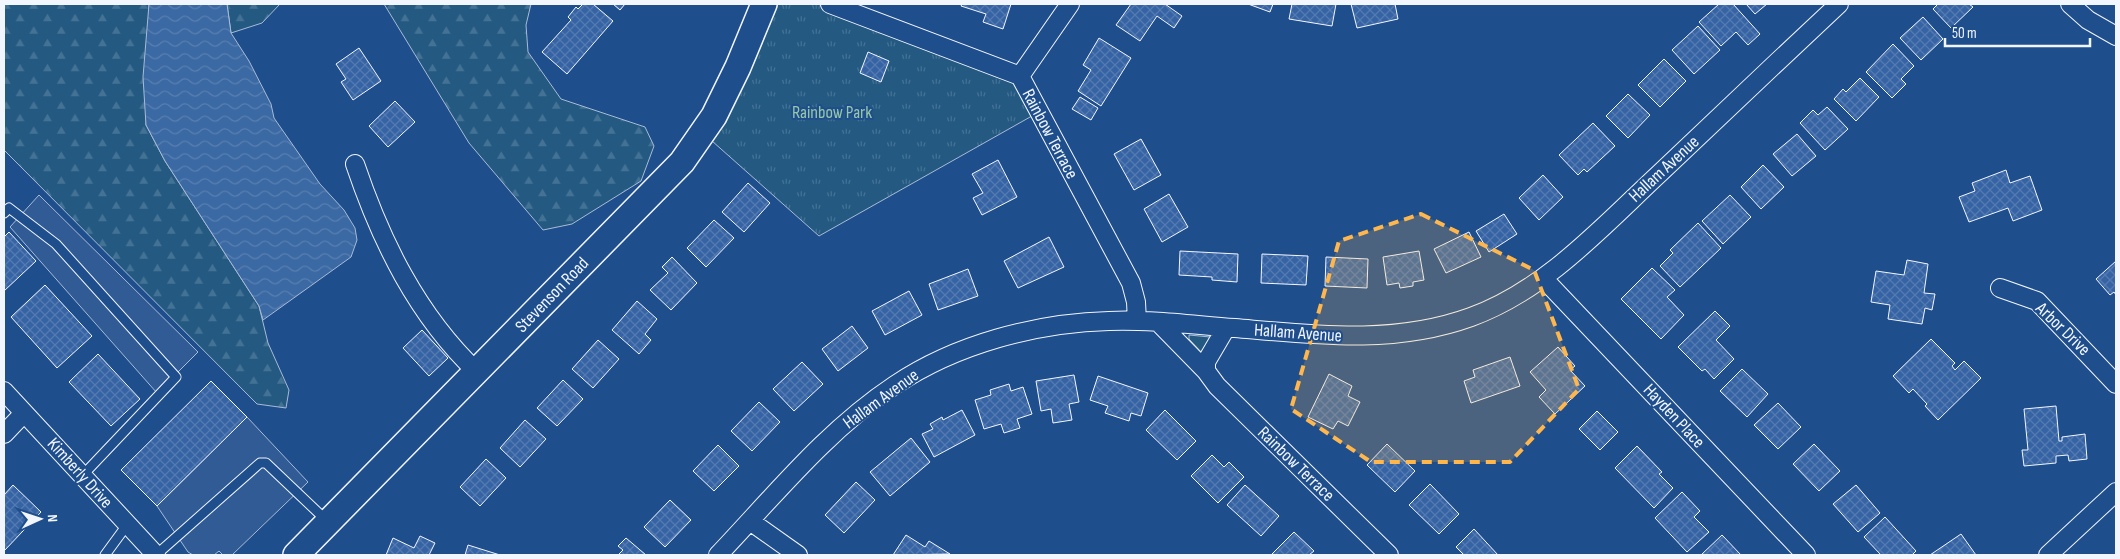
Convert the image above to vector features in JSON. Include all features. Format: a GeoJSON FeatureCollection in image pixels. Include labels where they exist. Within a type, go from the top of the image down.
{"type":"FeatureCollection","features":[{"type":"Feature","properties":{"kind":"main road","name":"Stevenson Road"},"geometry":{"type":"LineString","coordinates":[[296,555],[682,162],[714,116],[738,67],[764,4]]}},
{"type":"Feature","properties":{"kind":"street","name":"Rainbow Terrace"},"geometry":{"type":"LineString","coordinates":[[830,4],[1020,76],[1131,283],[1138,321]]}},
{"type":"Feature","properties":{"kind":"street"},"geometry":{"type":"LineString","coordinates":[[1020,76],[1070,4]]}},
{"type":"Feature","properties":{"kind":"street","name":"Hallam Avenue"},"geometry":{"type":"LineString","coordinates":[[718,555],[832,436],[875,400],[909,376],[965,350],[1027,331],[1072,324],[1138,321],[1332,336],[1382,336],[1414,332],[1472,317],[1500,304],[1543,278],[1596,234],[1839,4]]}},
{"type":"Feature","properties":{"kind":"street"},"geometry":{"type":"LineString","coordinates":[[2070,4],[2088,20],[2116,36]]}},
{"type":"Feature","properties":{"kind":"street"},"geometry":{"type":"LineString","coordinates":[[355,164],[366,199],[393,258],[419,305],[477,372]]}},
{"type":"Feature","properties":{"kind":"street","name":"Hayden Place"},"geometry":{"type":"LineString","coordinates":[[1543,278],[1806,555]]}},
{"type":"Feature","properties":{"kind":"street","name":"Arbor Drive"},"geometry":{"type":"LineString","coordinates":[[2000,288],[2037,301],[2116,384]]}},
{"type":"Feature","properties":{"kind":"street","name":"Rainbow Terrace"},"geometry":{"type":"LineString","coordinates":[[1159,323],[1206,370],[1217,386],[1389,555]]}},
{"type":"Feature","properties":{"kind":"street"},"geometry":{"type":"LineString","coordinates":[[1206,370],[1206,362],[1226,328]]}},
{"type":"Feature","properties":{"kind":"street","name":"Kimberly Drive"},"geometry":{"type":"LineString","coordinates":[[4,391],[126,525],[156,555]]}},
{"type":"Feature","properties":{"kind":"street"},"geometry":{"type":"LineString","coordinates":[[4,434],[24,413]]}},
{"type":"Feature","properties":{"kind":"street"},"geometry":{"type":"LineString","coordinates":[[2048,555],[2116,492]]}},
{"type":"Feature","properties":{"kind":"street"},"geometry":{"type":"LineString","coordinates":[[750,521],[798,555]]}},
{"type":"Feature","properties":{"kind":"lane"},"geometry":{"type":"LineString","coordinates":[[4,213],[10,208],[56,244],[176,377],[82,476]]}},
{"type":"Feature","properties":{"kind":"lane"},"geometry":{"type":"LineString","coordinates":[[156,555],[260,463],[266,463],[328,523]]}},
{"type":"Feature","properties":{"kind":"lane"},"geometry":{"type":"LineString","coordinates":[[105,555],[126,525]]}},
{"type":"Feature","properties":{"kind":"highlighted area"},"geometry":{"type":"Polygon","coordinates":[[[1421,214],[1534,270],[1579,389],[1510,462],[1371,462],[1291,409],[1339,241],[1421,214]]]}},
{"type":"Feature","properties":{"kind":"green space"},"geometry":{"type":"Polygon","coordinates":[[[4,4],[149,4],[146,125],[165,161],[259,306],[268,343],[289,390],[286,408],[257,404],[4,150],[4,4]]]}},
{"type":"Feature","properties":{"kind":"green space"},"geometry":{"type":"Polygon","coordinates":[[[227,4],[280,4],[262,23],[231,33],[227,4]]]}},
{"type":"Feature","properties":{"kind":"green space"},"geometry":{"type":"Polygon","coordinates":[[[384,4],[531,4],[526,25],[528,52],[561,99],[645,127],[654,146],[641,181],[572,224],[543,230],[469,143],[384,4]]]}},
{"type":"Feature","properties":{"kind":"green space","name":"Rainbow Park"},"geometry":{"type":"Polygon","coordinates":[[[764,4],[830,4],[1020,76],[1039,112],[819,236],[703,133],[764,4]]]}},
{"type":"Feature","properties":{"kind":"green space"},"geometry":{"type":"Polygon","coordinates":[[[1189,335],[1211,338],[1202,353],[1189,339],[1189,335]]]}},
{"type":"Feature","properties":{"kind":"shaded area"},"geometry":{"type":"Polygon","coordinates":[[[39,195],[198,352],[157,393],[10,227],[39,195]]]}},
{"type":"Feature","properties":{"kind":"shaded area"},"geometry":{"type":"Polygon","coordinates":[[[247,417],[308,482],[232,555],[223,555],[219,551],[214,555],[193,555],[188,552],[157,506],[247,417]]]}},
{"type":"Feature","properties":{"kind":"water"},"geometry":{"type":"Polygon","coordinates":[[[149,4],[227,4],[231,33],[249,61],[271,104],[274,118],[320,184],[344,210],[355,228],[357,240],[351,257],[263,320],[259,306],[165,161],[146,125],[143,77],[149,4]]]}},
{"type":"Feature","properties":{"kind":"building"},"geometry":{"type":"Polygon","coordinates":[[[583,4],[593,4],[613,21],[567,74],[542,52],[571,20],[568,17],[576,7],[578,9],[583,4]]]}},
{"type":"Feature","properties":{"kind":"building"},"geometry":{"type":"Polygon","coordinates":[[[613,4],[625,4],[620,10],[613,4]]]}},
{"type":"Feature","properties":{"kind":"building"},"geometry":{"type":"Polygon","coordinates":[[[962,4],[1011,4],[1003,29],[983,22],[986,14],[961,6],[962,4]]]}},
{"type":"Feature","properties":{"kind":"building"},"geometry":{"type":"Polygon","coordinates":[[[1131,4],[1165,4],[1182,16],[1174,28],[1157,16],[1140,41],[1116,25],[1131,4]]]}},
{"type":"Feature","properties":{"kind":"building"},"geometry":{"type":"Polygon","coordinates":[[[1248,4],[1273,4],[1270,12],[1248,4]]]}},
{"type":"Feature","properties":{"kind":"building"},"geometry":{"type":"Polygon","coordinates":[[[1292,4],[1336,4],[1332,26],[1289,19],[1292,4]]]}},
{"type":"Feature","properties":{"kind":"building"},"geometry":{"type":"Polygon","coordinates":[[[1351,4],[1395,4],[1398,19],[1357,28],[1351,4]]]}},
{"type":"Feature","properties":{"kind":"building"},"geometry":{"type":"Polygon","coordinates":[[[1719,4],[1733,4],[1760,34],[1748,45],[1736,32],[1721,46],[1699,22],[1719,4]]]}},
{"type":"Feature","properties":{"kind":"building"},"geometry":{"type":"Polygon","coordinates":[[[1746,4],[1767,4],[1755,14],[1746,4]]]}},
{"type":"Feature","properties":{"kind":"building"},"geometry":{"type":"Polygon","coordinates":[[[1938,4],[1969,4],[1973,7],[1951,28],[1933,9],[1938,4]]]}},
{"type":"Feature","properties":{"kind":"building"},"geometry":{"type":"Polygon","coordinates":[[[1923,17],[1943,39],[1921,60],[1900,38],[1923,17]]]}},
{"type":"Feature","properties":{"kind":"building"},"geometry":{"type":"Polygon","coordinates":[[[1698,26],[1720,50],[1694,74],[1672,50],[1698,26]]]}},
{"type":"Feature","properties":{"kind":"building"},"geometry":{"type":"Polygon","coordinates":[[[1099,38],[1131,58],[1101,106],[1078,91],[1091,70],[1083,65],[1099,38]]]}},
{"type":"Feature","properties":{"kind":"building"},"geometry":{"type":"Polygon","coordinates":[[[1893,44],[1914,66],[1901,79],[1906,84],[1892,98],[1866,72],[1893,44]]]}},
{"type":"Feature","properties":{"kind":"building"},"geometry":{"type":"Polygon","coordinates":[[[359,48],[381,81],[353,100],[341,82],[346,79],[336,64],[359,48]]]}},
{"type":"Feature","properties":{"kind":"building"},"geometry":{"type":"Polygon","coordinates":[[[868,52],[889,61],[881,82],[860,73],[868,52]]]}},
{"type":"Feature","properties":{"kind":"building"},"geometry":{"type":"Polygon","coordinates":[[[1664,59],[1686,81],[1660,107],[1638,85],[1664,59]]]}},
{"type":"Feature","properties":{"kind":"building"},"geometry":{"type":"Polygon","coordinates":[[[1860,78],[1879,97],[1856,121],[1834,99],[1843,89],[1846,92],[1860,78]]]}},
{"type":"Feature","properties":{"kind":"building"},"geometry":{"type":"Polygon","coordinates":[[[1628,94],[1650,115],[1628,138],[1606,116],[1628,94]]]}},
{"type":"Feature","properties":{"kind":"building"},"geometry":{"type":"Polygon","coordinates":[[[1080,97],[1098,108],[1091,120],[1072,109],[1080,97]]]}},
{"type":"Feature","properties":{"kind":"building"},"geometry":{"type":"Polygon","coordinates":[[[395,101],[415,122],[388,147],[369,126],[395,101]]]}},
{"type":"Feature","properties":{"kind":"building"},"geometry":{"type":"Polygon","coordinates":[[[1827,107],[1848,129],[1825,150],[1800,123],[1813,110],[1818,115],[1827,107]]]}},
{"type":"Feature","properties":{"kind":"building"},"geometry":{"type":"Polygon","coordinates":[[[1593,123],[1615,146],[1587,172],[1584,169],[1578,175],[1559,155],[1593,123]]]}},
{"type":"Feature","properties":{"kind":"building"},"geometry":{"type":"Polygon","coordinates":[[[1797,134],[1816,156],[1792,176],[1773,154],[1797,134]]]}},
{"type":"Feature","properties":{"kind":"building"},"geometry":{"type":"Polygon","coordinates":[[[1141,139],[1161,175],[1134,190],[1114,154],[1141,139]]]}},
{"type":"Feature","properties":{"kind":"building"},"geometry":{"type":"Polygon","coordinates":[[[998,160],[1017,197],[982,215],[973,198],[983,193],[972,174],[998,160]]]}},
{"type":"Feature","properties":{"kind":"building"},"geometry":{"type":"Polygon","coordinates":[[[1763,165],[1784,187],[1761,209],[1741,187],[1763,165]]]}},
{"type":"Feature","properties":{"kind":"building"},"geometry":{"type":"Polygon","coordinates":[[[2006,170],[2010,183],[2030,176],[2042,210],[2013,221],[2008,208],[1969,222],[1959,197],[1975,191],[1972,183],[2006,170]]]}},
{"type":"Feature","properties":{"kind":"building"},"geometry":{"type":"Polygon","coordinates":[[[1543,175],[1563,197],[1539,220],[1519,198],[1543,175]]]}},
{"type":"Feature","properties":{"kind":"building"},"geometry":{"type":"Polygon","coordinates":[[[748,183],[770,203],[744,232],[722,212],[748,183]]]}},
{"type":"Feature","properties":{"kind":"building"},"geometry":{"type":"Polygon","coordinates":[[[1169,194],[1188,227],[1162,242],[1144,209],[1169,194]]]}},
{"type":"Feature","properties":{"kind":"building"},"geometry":{"type":"Polygon","coordinates":[[[1730,195],[1751,217],[1723,244],[1702,221],[1730,195]]]}},
{"type":"Feature","properties":{"kind":"building"},"geometry":{"type":"Polygon","coordinates":[[[1504,214],[1517,234],[1489,252],[1476,231],[1504,214]]]}},
{"type":"Feature","properties":{"kind":"building"},"geometry":{"type":"Polygon","coordinates":[[[714,220],[734,238],[706,267],[687,248],[714,220]]]}},
{"type":"Feature","properties":{"kind":"building"},"geometry":{"type":"Polygon","coordinates":[[[1698,223],[1721,248],[1680,287],[1660,266],[1673,253],[1670,250],[1698,223]]]}},
{"type":"Feature","properties":{"kind":"building"},"geometry":{"type":"Polygon","coordinates":[[[9,232],[36,261],[4,291],[4,237],[9,232]]]}},
{"type":"Feature","properties":{"kind":"building"},"geometry":{"type":"Polygon","coordinates":[[[1469,232],[1481,257],[1446,273],[1434,249],[1469,232]]]}},
{"type":"Feature","properties":{"kind":"building"},"geometry":{"type":"Polygon","coordinates":[[[1049,237],[1064,267],[1018,288],[1004,261],[1049,237]]]}},
{"type":"Feature","properties":{"kind":"building"},"geometry":{"type":"Polygon","coordinates":[[[1180,251],[1238,254],[1237,282],[1212,280],[1212,277],[1179,275],[1180,251]]]}},
{"type":"Feature","properties":{"kind":"building"},"geometry":{"type":"Polygon","coordinates":[[[1419,251],[1424,280],[1413,282],[1413,286],[1400,288],[1399,283],[1387,285],[1383,257],[1419,251]]]}},
{"type":"Feature","properties":{"kind":"building"},"geometry":{"type":"Polygon","coordinates":[[[1262,254],[1308,256],[1306,285],[1261,283],[1262,254]]]}},
{"type":"Feature","properties":{"kind":"building"},"geometry":{"type":"Polygon","coordinates":[[[672,257],[697,283],[671,310],[650,290],[668,273],[662,267],[672,257]]]}},
{"type":"Feature","properties":{"kind":"building"},"geometry":{"type":"Polygon","coordinates":[[[1326,257],[1368,259],[1367,288],[1325,286],[1326,257]]]}},
{"type":"Feature","properties":{"kind":"building"},"geometry":{"type":"Polygon","coordinates":[[[1907,260],[1928,264],[1924,293],[1935,294],[1932,310],[1925,308],[1922,324],[1888,319],[1890,305],[1871,302],[1876,271],[1904,275],[1907,260]]]}},
{"type":"Feature","properties":{"kind":"building"},"geometry":{"type":"Polygon","coordinates":[[[2116,261],[2116,295],[2114,292],[2110,295],[2096,279],[2116,261]]]}},
{"type":"Feature","properties":{"kind":"building"},"geometry":{"type":"Polygon","coordinates":[[[1652,268],[1675,290],[1667,297],[1684,315],[1661,339],[1621,299],[1652,268]]]}},
{"type":"Feature","properties":{"kind":"building"},"geometry":{"type":"Polygon","coordinates":[[[968,269],[978,296],[938,310],[929,284],[968,269]]]}},
{"type":"Feature","properties":{"kind":"building"},"geometry":{"type":"Polygon","coordinates":[[[45,285],[92,336],[57,368],[11,317],[45,285]]]}},
{"type":"Feature","properties":{"kind":"building"},"geometry":{"type":"Polygon","coordinates":[[[909,291],[922,315],[885,335],[872,311],[909,291]]]}},
{"type":"Feature","properties":{"kind":"building"},"geometry":{"type":"Polygon","coordinates":[[[637,301],[657,319],[645,334],[651,340],[639,354],[612,330],[637,301]]]}},
{"type":"Feature","properties":{"kind":"building"},"geometry":{"type":"Polygon","coordinates":[[[1715,311],[1730,326],[1716,340],[1734,359],[1714,379],[1705,369],[1702,371],[1678,347],[1715,311]]]}},
{"type":"Feature","properties":{"kind":"building"},"geometry":{"type":"Polygon","coordinates":[[[852,326],[868,348],[838,371],[822,349],[852,326]]]}},
{"type":"Feature","properties":{"kind":"building"},"geometry":{"type":"Polygon","coordinates":[[[422,330],[448,358],[429,376],[403,348],[422,330]]]}},
{"type":"Feature","properties":{"kind":"building"},"geometry":{"type":"Polygon","coordinates":[[[1931,339],[1955,363],[1952,366],[1955,370],[1964,361],[1981,378],[1938,420],[1913,389],[1909,393],[1893,376],[1931,339]]]}},
{"type":"Feature","properties":{"kind":"building"},"geometry":{"type":"Polygon","coordinates":[[[598,340],[619,359],[593,388],[572,369],[598,340]]]}},
{"type":"Feature","properties":{"kind":"building"},"geometry":{"type":"Polygon","coordinates":[[[1558,347],[1575,366],[1570,370],[1585,386],[1555,414],[1539,397],[1546,390],[1530,372],[1558,347]]]}},
{"type":"Feature","properties":{"kind":"building"},"geometry":{"type":"Polygon","coordinates":[[[98,354],[140,399],[111,426],[69,382],[98,354]]]}},
{"type":"Feature","properties":{"kind":"building"},"geometry":{"type":"Polygon","coordinates":[[[1510,357],[1520,386],[1471,403],[1464,381],[1475,377],[1473,370],[1510,357]]]}},
{"type":"Feature","properties":{"kind":"building"},"geometry":{"type":"Polygon","coordinates":[[[802,362],[823,384],[794,411],[773,389],[802,362]]]}},
{"type":"Feature","properties":{"kind":"building"},"geometry":{"type":"Polygon","coordinates":[[[1742,369],[1768,394],[1747,417],[1720,391],[1742,369]]]}},
{"type":"Feature","properties":{"kind":"building"},"geometry":{"type":"Polygon","coordinates":[[[1329,374],[1352,386],[1348,396],[1360,402],[1348,426],[1338,421],[1333,429],[1308,417],[1329,374]]]}},
{"type":"Feature","properties":{"kind":"building"},"geometry":{"type":"Polygon","coordinates":[[[1074,375],[1079,402],[1069,404],[1072,420],[1053,423],[1051,409],[1041,411],[1036,381],[1074,375]]]}},
{"type":"Feature","properties":{"kind":"building"},"geometry":{"type":"Polygon","coordinates":[[[1098,376],[1148,393],[1141,416],[1131,413],[1129,421],[1105,413],[1108,406],[1090,400],[1098,376]]]}},
{"type":"Feature","properties":{"kind":"building"},"geometry":{"type":"Polygon","coordinates":[[[563,380],[583,399],[557,426],[537,408],[563,380]]]}},
{"type":"Feature","properties":{"kind":"building"},"geometry":{"type":"Polygon","coordinates":[[[211,381],[247,417],[157,506],[121,470],[211,381]]]}},
{"type":"Feature","properties":{"kind":"building"},"geometry":{"type":"Polygon","coordinates":[[[1009,384],[1011,391],[1023,387],[1032,414],[1017,419],[1020,428],[1004,433],[1001,424],[984,429],[975,400],[991,395],[990,390],[1009,384]]]}},
{"type":"Feature","properties":{"kind":"building"},"geometry":{"type":"Polygon","coordinates":[[[759,402],[780,422],[752,451],[731,431],[759,402]]]}},
{"type":"Feature","properties":{"kind":"building"},"geometry":{"type":"Polygon","coordinates":[[[1778,403],[1801,427],[1778,449],[1754,425],[1778,403]]]}},
{"type":"Feature","properties":{"kind":"building"},"geometry":{"type":"Polygon","coordinates":[[[2056,406],[2059,441],[2062,441],[2062,437],[2085,434],[2087,459],[2069,461],[2068,455],[2056,456],[2056,463],[2024,466],[2022,450],[2028,450],[2024,409],[2056,406]]]}},
{"type":"Feature","properties":{"kind":"building"},"geometry":{"type":"Polygon","coordinates":[[[962,410],[975,435],[934,457],[922,434],[933,429],[930,424],[942,417],[943,420],[962,410]]]}},
{"type":"Feature","properties":{"kind":"building"},"geometry":{"type":"Polygon","coordinates":[[[1165,410],[1196,441],[1177,460],[1146,430],[1165,410]]]}},
{"type":"Feature","properties":{"kind":"building"},"geometry":{"type":"Polygon","coordinates":[[[1597,411],[1618,432],[1600,450],[1579,429],[1597,411]]]}},
{"type":"Feature","properties":{"kind":"building"},"geometry":{"type":"Polygon","coordinates":[[[525,420],[546,439],[520,467],[500,448],[525,420]]]}},
{"type":"Feature","properties":{"kind":"building"},"geometry":{"type":"Polygon","coordinates":[[[911,438],[930,462],[890,496],[870,472],[911,438]]]}},
{"type":"Feature","properties":{"kind":"building"},"geometry":{"type":"Polygon","coordinates":[[[1387,444],[1415,471],[1395,492],[1367,465],[1387,444]]]}},
{"type":"Feature","properties":{"kind":"building"},"geometry":{"type":"Polygon","coordinates":[[[1814,444],[1840,471],[1819,491],[1793,464],[1814,444]]]}},
{"type":"Feature","properties":{"kind":"building"},"geometry":{"type":"Polygon","coordinates":[[[718,445],[739,466],[714,491],[693,471],[718,445]]]}},
{"type":"Feature","properties":{"kind":"building"},"geometry":{"type":"Polygon","coordinates":[[[1637,446],[1662,472],[1659,474],[1673,488],[1654,508],[1615,468],[1637,446]]]}},
{"type":"Feature","properties":{"kind":"building"},"geometry":{"type":"Polygon","coordinates":[[[1212,455],[1224,467],[1229,462],[1244,477],[1218,503],[1191,476],[1212,455]]]}},
{"type":"Feature","properties":{"kind":"building"},"geometry":{"type":"Polygon","coordinates":[[[486,459],[506,478],[480,506],[460,487],[486,459]]]}},
{"type":"Feature","properties":{"kind":"building"},"geometry":{"type":"Polygon","coordinates":[[[856,482],[875,500],[844,533],[825,515],[856,482]]]}},
{"type":"Feature","properties":{"kind":"building"},"geometry":{"type":"Polygon","coordinates":[[[1430,484],[1459,514],[1439,534],[1409,505],[1430,484]]]}},
{"type":"Feature","properties":{"kind":"building"},"geometry":{"type":"Polygon","coordinates":[[[13,485],[41,512],[4,551],[4,495],[13,485]]]}},
{"type":"Feature","properties":{"kind":"building"},"geometry":{"type":"Polygon","coordinates":[[[1245,485],[1279,516],[1261,536],[1227,505],[1245,485]]]}},
{"type":"Feature","properties":{"kind":"building"},"geometry":{"type":"Polygon","coordinates":[[[1856,485],[1880,513],[1858,532],[1833,504],[1856,485]]]}},
{"type":"Feature","properties":{"kind":"building"},"geometry":{"type":"Polygon","coordinates":[[[1682,492],[1700,511],[1694,517],[1709,532],[1687,552],[1655,518],[1682,492]]]}},
{"type":"Feature","properties":{"kind":"building"},"geometry":{"type":"Polygon","coordinates":[[[670,500],[691,520],[665,547],[644,527],[670,500]]]}},
{"type":"Feature","properties":{"kind":"building"},"geometry":{"type":"Polygon","coordinates":[[[1885,517],[1916,551],[1912,555],[1881,555],[1864,537],[1885,517]]]}},
{"type":"Feature","properties":{"kind":"building"},"geometry":{"type":"Polygon","coordinates":[[[1474,529],[1498,555],[1464,555],[1456,547],[1474,529]]]}},
{"type":"Feature","properties":{"kind":"building"},"geometry":{"type":"Polygon","coordinates":[[[1294,532],[1314,551],[1309,555],[1271,555],[1294,532]]]}},
{"type":"Feature","properties":{"kind":"building"},"geometry":{"type":"Polygon","coordinates":[[[1961,534],[1976,555],[1930,555],[1961,534]]]}},
{"type":"Feature","properties":{"kind":"building"},"geometry":{"type":"Polygon","coordinates":[[[906,535],[925,547],[929,541],[950,554],[893,555],[906,535]]]}},
{"type":"Feature","properties":{"kind":"building"},"geometry":{"type":"Polygon","coordinates":[[[1722,535],[1741,555],[1701,555],[1722,535]]]}},
{"type":"Feature","properties":{"kind":"building"},"geometry":{"type":"Polygon","coordinates":[[[420,536],[435,543],[429,555],[386,555],[393,538],[414,548],[420,536]]]}},
{"type":"Feature","properties":{"kind":"building"},"geometry":{"type":"Polygon","coordinates":[[[626,538],[646,555],[618,555],[623,550],[618,546],[626,538]]]}},
{"type":"Feature","properties":{"kind":"building"},"geometry":{"type":"Polygon","coordinates":[[[468,545],[500,555],[465,555],[468,545]]]}}]}
